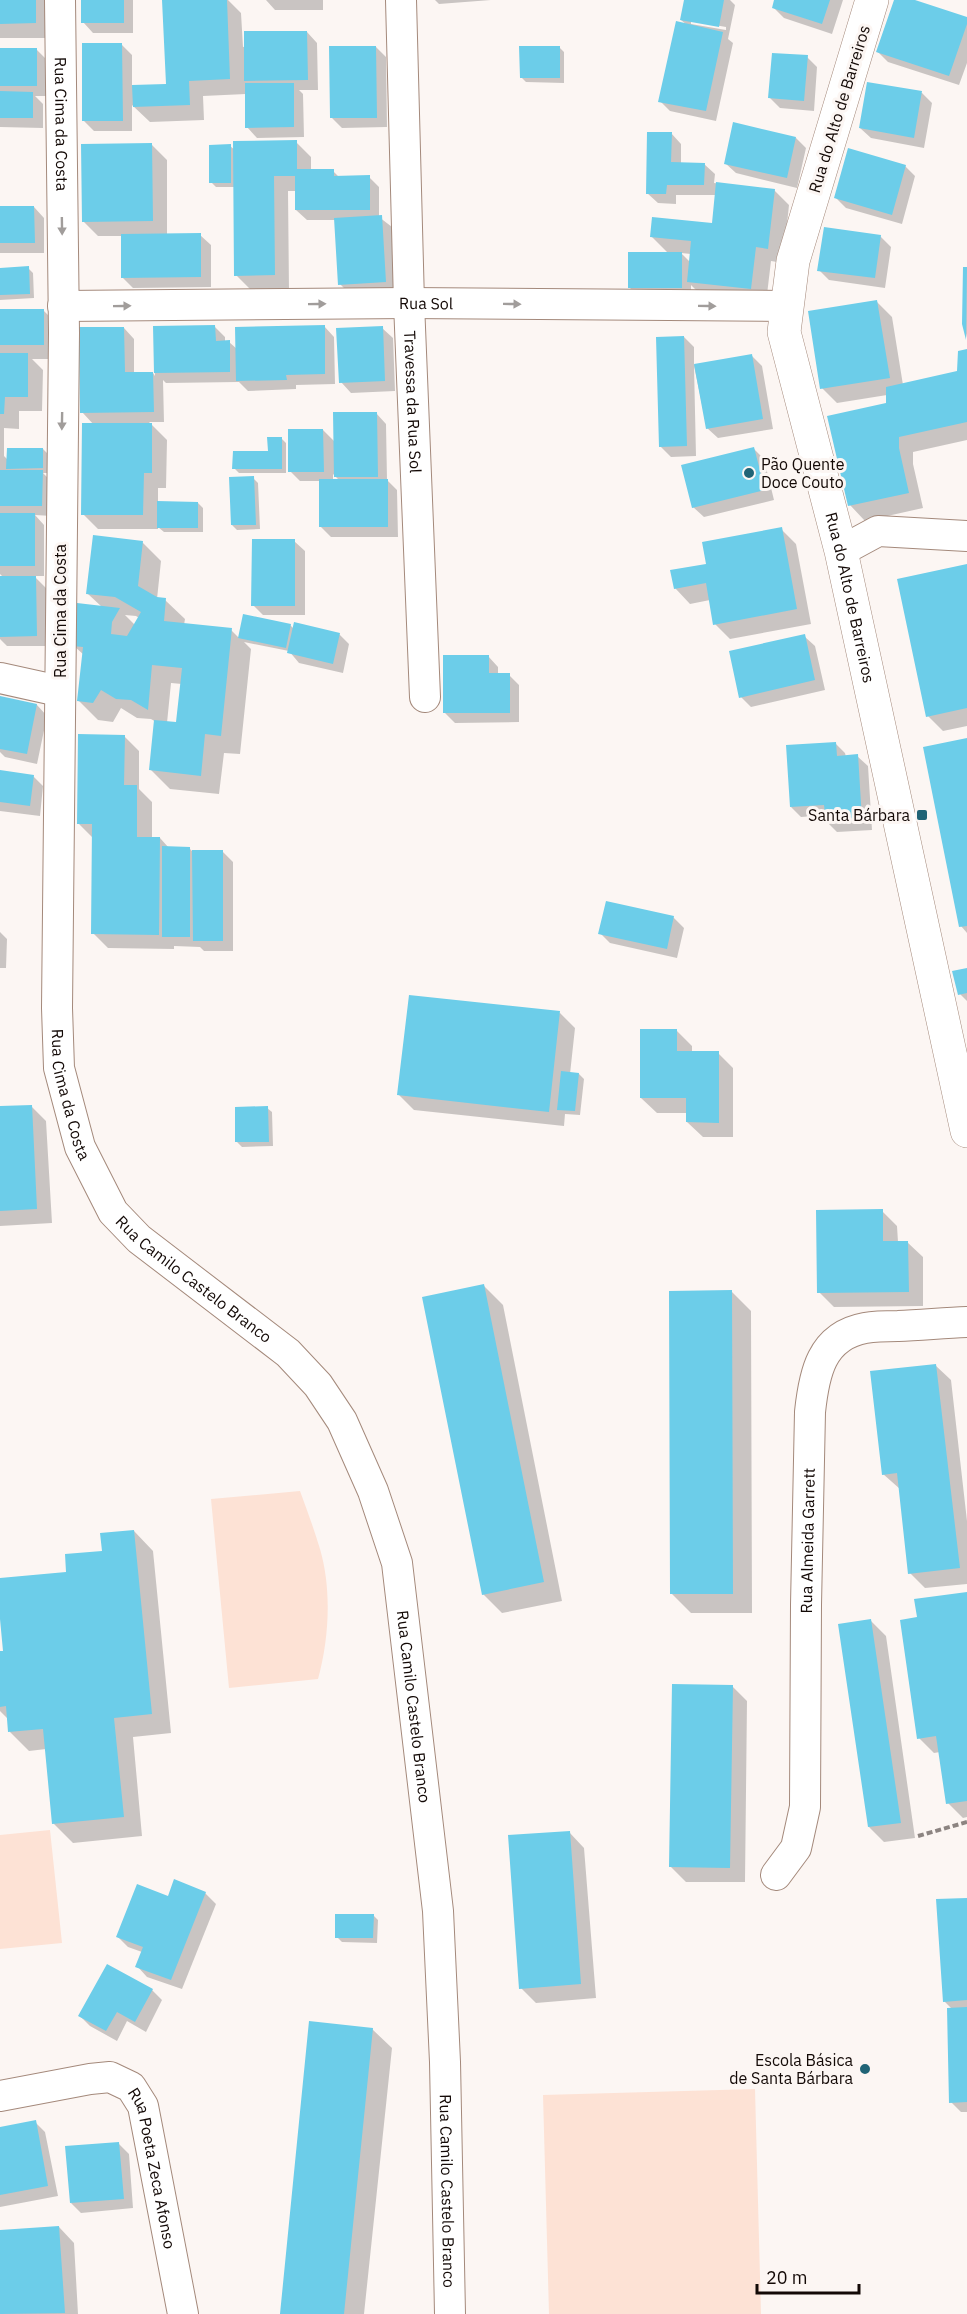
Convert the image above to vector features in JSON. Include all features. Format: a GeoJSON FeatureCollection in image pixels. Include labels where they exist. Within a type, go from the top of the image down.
{"type":"FeatureCollection","features":[{"type":"Feature","properties":{"kind":"street","name":"Rua Cima da Costa"},"geometry":{"type":"LineString","coordinates":[[60,0],[63,306],[57,1008],[59,1068],[80,1147],[113,1212]]}},
{"type":"Feature","properties":{"kind":"street","name":"Travessa da Rua Sol"},"geometry":{"type":"LineString","coordinates":[[401,0],[409,303],[425,697]]}},
{"type":"Feature","properties":{"kind":"street","name":"Rua do Alto de Barreiros"},"geometry":{"type":"LineString","coordinates":[[872,0],[793,261],[784,332],[840,551],[967,1131]]}},
{"type":"Feature","properties":{"kind":"street","name":"Rua Sol"},"geometry":{"type":"LineString","coordinates":[[63,306],[409,303],[787,306]]}},
{"type":"Feature","properties":{"kind":"street"},"geometry":{"type":"LineString","coordinates":[[840,551],[878,531],[967,536]]}},
{"type":"Feature","properties":{"kind":"street"},"geometry":{"type":"LineString","coordinates":[[0,678],[59,691]]}},
{"type":"Feature","properties":{"kind":"street","name":"Rua Camilo Castelo Branco"},"geometry":{"type":"LineString","coordinates":[[113,1212],[139,1239],[288,1353],[318,1385],[342,1421],[373,1491],[397,1563],[438,1911],[445,2062],[450,2314]]}},
{"type":"Feature","properties":{"kind":"street","name":"Rua Almeida Garrett"},"geometry":{"type":"LineString","coordinates":[[776,1875],[796,1848],[805,1807],[810,1412],[812,1388],[819,1364],[830,1346],[843,1335],[866,1328],[967,1322]]}},
{"type":"Feature","properties":{"kind":"street","name":"Rua Poeta Zeca Afonso"},"geometry":{"type":"LineString","coordinates":[[0,2096],[110,2077],[131,2087],[144,2106],[183,2314]]}},
{"type":"Feature","properties":{"kind":"path"},"geometry":{"type":"LineString","coordinates":[[918,1836],[967,1822]]}},
{"type":"Feature","properties":{"kind":"shaded area"},"geometry":{"type":"Polygon","coordinates":[[[300,1491],[320,1549],[328,1598],[325,1648],[318,1679],[229,1688],[211,1499],[300,1491]]]}},
{"type":"Feature","properties":{"kind":"shaded area"},"geometry":{"type":"Polygon","coordinates":[[[50,1830],[62,1943],[0,1949],[0,1835],[50,1830]]]}},
{"type":"Feature","properties":{"kind":"shaded area"},"geometry":{"type":"Polygon","coordinates":[[[755,2089],[761,2314],[549,2314],[543,2095],[755,2089]]]}},
{"type":"Feature","properties":{"kind":"building"},"geometry":{"type":"Polygon","coordinates":[[[0,0],[36,0],[36,23],[0,24],[0,0]]]}},
{"type":"Feature","properties":{"kind":"building"},"geometry":{"type":"Polygon","coordinates":[[[81,0],[124,0],[124,23],[81,23],[81,0]]]}},
{"type":"Feature","properties":{"kind":"building"},"geometry":{"type":"Polygon","coordinates":[[[162,0],[227,0],[230,79],[189,81],[190,105],[133,107],[132,85],[166,84],[162,0]]]}},
{"type":"Feature","properties":{"kind":"building"},"geometry":{"type":"Polygon","coordinates":[[[684,0],[724,0],[719,27],[680,20],[684,0]]]}},
{"type":"Feature","properties":{"kind":"building"},"geometry":{"type":"Polygon","coordinates":[[[774,0],[830,0],[822,24],[772,8],[774,0]]]}},
{"type":"Feature","properties":{"kind":"building"},"geometry":{"type":"Polygon","coordinates":[[[894,0],[915,0],[967,17],[967,24],[949,76],[876,52],[894,0]]]}},
{"type":"Feature","properties":{"kind":"building"},"geometry":{"type":"Polygon","coordinates":[[[676,21],[723,32],[706,111],[658,102],[676,21]]]}},
{"type":"Feature","properties":{"kind":"building"},"geometry":{"type":"Polygon","coordinates":[[[244,31],[307,31],[308,80],[244,81],[244,31]]]}},
{"type":"Feature","properties":{"kind":"building"},"geometry":{"type":"Polygon","coordinates":[[[82,43],[122,43],[123,121],[82,121],[82,43]]]}},
{"type":"Feature","properties":{"kind":"building"},"geometry":{"type":"Polygon","coordinates":[[[329,46],[376,46],[377,118],[330,118],[329,46]]]}},
{"type":"Feature","properties":{"kind":"building"},"geometry":{"type":"Polygon","coordinates":[[[519,46],[560,46],[560,78],[520,78],[519,46]]]}},
{"type":"Feature","properties":{"kind":"building"},"geometry":{"type":"Polygon","coordinates":[[[0,48],[37,48],[37,86],[0,86],[0,48]]]}},
{"type":"Feature","properties":{"kind":"building"},"geometry":{"type":"Polygon","coordinates":[[[772,53],[808,55],[804,101],[768,98],[772,53]]]}},
{"type":"Feature","properties":{"kind":"building"},"geometry":{"type":"Polygon","coordinates":[[[867,82],[922,91],[914,138],[859,128],[867,82]]]}},
{"type":"Feature","properties":{"kind":"building"},"geometry":{"type":"Polygon","coordinates":[[[245,83],[294,83],[294,127],[245,128],[245,83]]]}},
{"type":"Feature","properties":{"kind":"building"},"geometry":{"type":"Polygon","coordinates":[[[0,91],[33,92],[33,118],[0,118],[0,91]]]}},
{"type":"Feature","properties":{"kind":"building"},"geometry":{"type":"Polygon","coordinates":[[[733,122],[796,137],[787,178],[724,164],[733,122]]]}},
{"type":"Feature","properties":{"kind":"building"},"geometry":{"type":"Polygon","coordinates":[[[647,132],[672,132],[671,162],[705,163],[704,185],[667,185],[666,194],[646,194],[647,132]]]}},
{"type":"Feature","properties":{"kind":"building"},"geometry":{"type":"Polygon","coordinates":[[[297,140],[297,169],[334,169],[334,176],[370,175],[370,210],[295,210],[295,176],[274,176],[275,275],[234,276],[233,141],[297,140]]]}},
{"type":"Feature","properties":{"kind":"building"},"geometry":{"type":"Polygon","coordinates":[[[152,143],[153,221],[82,222],[81,144],[152,143]]]}},
{"type":"Feature","properties":{"kind":"building"},"geometry":{"type":"Polygon","coordinates":[[[231,144],[231,183],[209,183],[209,145],[231,144]]]}},
{"type":"Feature","properties":{"kind":"building"},"geometry":{"type":"Polygon","coordinates":[[[848,148],[906,165],[892,215],[834,198],[848,148]]]}},
{"type":"Feature","properties":{"kind":"building"},"geometry":{"type":"Polygon","coordinates":[[[716,182],[775,189],[768,249],[756,247],[751,289],[687,282],[691,241],[650,237],[652,217],[712,223],[716,182]]]}},
{"type":"Feature","properties":{"kind":"building"},"geometry":{"type":"Polygon","coordinates":[[[0,206],[34,206],[35,243],[0,243],[0,206]]]}},
{"type":"Feature","properties":{"kind":"building"},"geometry":{"type":"Polygon","coordinates":[[[382,215],[386,282],[338,285],[334,218],[382,215]]]}},
{"type":"Feature","properties":{"kind":"building"},"geometry":{"type":"Polygon","coordinates":[[[824,227],[881,235],[875,278],[817,271],[824,227]]]}},
{"type":"Feature","properties":{"kind":"building"},"geometry":{"type":"Polygon","coordinates":[[[201,233],[201,277],[121,278],[121,234],[201,233]]]}},
{"type":"Feature","properties":{"kind":"building"},"geometry":{"type":"Polygon","coordinates":[[[628,252],[682,252],[682,288],[628,288],[628,252]]]}},
{"type":"Feature","properties":{"kind":"building"},"geometry":{"type":"Polygon","coordinates":[[[29,266],[30,294],[0,295],[0,268],[29,266]]]}},
{"type":"Feature","properties":{"kind":"building"},"geometry":{"type":"Polygon","coordinates":[[[963,267],[967,267],[966,340],[962,324],[963,267]]]}},
{"type":"Feature","properties":{"kind":"building"},"geometry":{"type":"Polygon","coordinates":[[[877,300],[890,378],[820,389],[808,311],[877,300]]]}},
{"type":"Feature","properties":{"kind":"building"},"geometry":{"type":"Polygon","coordinates":[[[0,309],[44,309],[44,345],[0,345],[0,309]]]}},
{"type":"Feature","properties":{"kind":"building"},"geometry":{"type":"Polygon","coordinates":[[[215,325],[216,341],[230,340],[230,372],[154,373],[153,326],[215,325]]]}},
{"type":"Feature","properties":{"kind":"building"},"geometry":{"type":"Polygon","coordinates":[[[325,325],[325,374],[286,375],[287,380],[236,381],[235,327],[325,325]]]}},
{"type":"Feature","properties":{"kind":"building"},"geometry":{"type":"Polygon","coordinates":[[[383,326],[385,381],[339,383],[336,328],[383,326]]]}},
{"type":"Feature","properties":{"kind":"building"},"geometry":{"type":"Polygon","coordinates":[[[79,327],[124,327],[125,372],[153,372],[154,412],[80,413],[79,327]]]}},
{"type":"Feature","properties":{"kind":"building"},"geometry":{"type":"Polygon","coordinates":[[[684,336],[687,446],[659,447],[656,337],[684,336]]]}},
{"type":"Feature","properties":{"kind":"building"},"geometry":{"type":"Polygon","coordinates":[[[967,349],[967,422],[899,437],[899,448],[909,493],[848,506],[827,416],[886,403],[886,387],[957,371],[958,351],[967,349]]]}},
{"type":"Feature","properties":{"kind":"building"},"geometry":{"type":"Polygon","coordinates":[[[0,353],[28,353],[28,397],[5,397],[4,414],[0,414],[0,353]]]}},
{"type":"Feature","properties":{"kind":"building"},"geometry":{"type":"Polygon","coordinates":[[[752,354],[763,419],[706,429],[694,364],[752,354]]]}},
{"type":"Feature","properties":{"kind":"building"},"geometry":{"type":"Polygon","coordinates":[[[333,412],[377,412],[378,477],[334,477],[333,412]]]}},
{"type":"Feature","properties":{"kind":"building"},"geometry":{"type":"Polygon","coordinates":[[[82,423],[152,423],[152,473],[144,473],[143,515],[81,515],[82,423]]]}},
{"type":"Feature","properties":{"kind":"building"},"geometry":{"type":"Polygon","coordinates":[[[288,429],[323,429],[324,472],[288,472],[288,429]]]}},
{"type":"Feature","properties":{"kind":"building"},"geometry":{"type":"Polygon","coordinates":[[[267,437],[282,437],[282,469],[232,469],[233,451],[268,451],[267,437]]]}},
{"type":"Feature","properties":{"kind":"building"},"geometry":{"type":"Polygon","coordinates":[[[754,447],[765,490],[692,508],[681,465],[754,447]]]}},
{"type":"Feature","properties":{"kind":"building"},"geometry":{"type":"Polygon","coordinates":[[[7,448],[43,448],[43,468],[6,469],[7,448]]]}},
{"type":"Feature","properties":{"kind":"building"},"geometry":{"type":"Polygon","coordinates":[[[0,470],[43,470],[42,506],[0,506],[0,470]]]}},
{"type":"Feature","properties":{"kind":"building"},"geometry":{"type":"Polygon","coordinates":[[[254,476],[256,525],[231,525],[229,477],[254,476]]]}},
{"type":"Feature","properties":{"kind":"building"},"geometry":{"type":"Polygon","coordinates":[[[319,479],[388,479],[388,527],[319,527],[319,479]]]}},
{"type":"Feature","properties":{"kind":"building"},"geometry":{"type":"Polygon","coordinates":[[[157,501],[198,502],[198,528],[157,528],[157,501]]]}},
{"type":"Feature","properties":{"kind":"building"},"geometry":{"type":"Polygon","coordinates":[[[0,513],[35,513],[35,566],[0,566],[0,513]]]}},
{"type":"Feature","properties":{"kind":"building"},"geometry":{"type":"Polygon","coordinates":[[[782,527],[797,609],[713,625],[706,583],[674,589],[670,570],[706,564],[702,542],[782,527]]]}},
{"type":"Feature","properties":{"kind":"building"},"geometry":{"type":"Polygon","coordinates":[[[93,535],[143,541],[138,586],[157,597],[166,598],[164,621],[232,628],[221,736],[205,734],[201,776],[149,770],[154,720],[176,722],[182,668],[152,665],[148,710],[131,700],[116,699],[101,690],[93,703],[77,701],[83,647],[73,646],[77,603],[120,608],[112,622],[111,634],[127,636],[141,612],[115,597],[86,594],[93,535]]]}},
{"type":"Feature","properties":{"kind":"building"},"geometry":{"type":"Polygon","coordinates":[[[252,539],[295,539],[295,606],[251,606],[252,539]]]}},
{"type":"Feature","properties":{"kind":"building"},"geometry":{"type":"Polygon","coordinates":[[[967,564],[967,708],[926,717],[897,579],[967,564]]]}},
{"type":"Feature","properties":{"kind":"building"},"geometry":{"type":"Polygon","coordinates":[[[0,576],[36,576],[37,636],[0,637],[0,576]]]}},
{"type":"Feature","properties":{"kind":"building"},"geometry":{"type":"Polygon","coordinates":[[[243,614],[291,624],[286,648],[238,638],[243,614]]]}},
{"type":"Feature","properties":{"kind":"building"},"geometry":{"type":"Polygon","coordinates":[[[294,622],[340,633],[333,664],[287,653],[294,622]]]}},
{"type":"Feature","properties":{"kind":"building"},"geometry":{"type":"Polygon","coordinates":[[[805,634],[815,680],[739,698],[729,651],[805,634]]]}},
{"type":"Feature","properties":{"kind":"building"},"geometry":{"type":"Polygon","coordinates":[[[443,655],[489,655],[489,673],[510,673],[510,713],[443,713],[443,655]]]}},
{"type":"Feature","properties":{"kind":"building"},"geometry":{"type":"Polygon","coordinates":[[[0,696],[37,704],[27,754],[0,749],[0,696]]]}},
{"type":"Feature","properties":{"kind":"building"},"geometry":{"type":"Polygon","coordinates":[[[78,734],[125,735],[124,785],[137,785],[137,837],[160,837],[159,935],[91,934],[92,824],[77,824],[78,734]]]}},
{"type":"Feature","properties":{"kind":"building"},"geometry":{"type":"Polygon","coordinates":[[[967,738],[967,926],[959,927],[923,747],[967,738]]]}},
{"type":"Feature","properties":{"kind":"building"},"geometry":{"type":"Polygon","coordinates":[[[836,742],[837,756],[858,754],[862,820],[826,823],[824,805],[790,807],[786,745],[836,742]]]}},
{"type":"Feature","properties":{"kind":"building"},"geometry":{"type":"Polygon","coordinates":[[[0,770],[34,775],[30,806],[0,802],[0,770]]]}},
{"type":"Feature","properties":{"kind":"building"},"geometry":{"type":"Polygon","coordinates":[[[162,846],[190,847],[190,937],[162,937],[162,846]]]}},
{"type":"Feature","properties":{"kind":"building"},"geometry":{"type":"Polygon","coordinates":[[[192,850],[223,850],[223,941],[193,941],[192,850]]]}},
{"type":"Feature","properties":{"kind":"building"},"geometry":{"type":"Polygon","coordinates":[[[606,901],[674,916],[667,949],[598,934],[606,901]]]}},
{"type":"Feature","properties":{"kind":"building"},"geometry":{"type":"Polygon","coordinates":[[[967,968],[967,993],[958,995],[952,971],[967,968]]]}},
{"type":"Feature","properties":{"kind":"building"},"geometry":{"type":"Polygon","coordinates":[[[409,995],[560,1011],[549,1112],[397,1095],[409,995]]]}},
{"type":"Feature","properties":{"kind":"building"},"geometry":{"type":"Polygon","coordinates":[[[640,1029],[677,1029],[677,1051],[719,1051],[719,1123],[686,1122],[686,1098],[640,1098],[640,1029]]]}},
{"type":"Feature","properties":{"kind":"building"},"geometry":{"type":"Polygon","coordinates":[[[561,1071],[579,1073],[575,1111],[557,1110],[561,1071]]]}},
{"type":"Feature","properties":{"kind":"building"},"geometry":{"type":"Polygon","coordinates":[[[32,1105],[37,1209],[0,1211],[0,1106],[32,1105]]]}},
{"type":"Feature","properties":{"kind":"building"},"geometry":{"type":"Polygon","coordinates":[[[268,1106],[269,1142],[235,1142],[235,1107],[268,1106]]]}},
{"type":"Feature","properties":{"kind":"building"},"geometry":{"type":"Polygon","coordinates":[[[883,1209],[883,1241],[908,1241],[909,1292],[817,1293],[816,1210],[883,1209]]]}},
{"type":"Feature","properties":{"kind":"building"},"geometry":{"type":"Polygon","coordinates":[[[484,1284],[544,1582],[482,1595],[422,1297],[484,1284]]]}},
{"type":"Feature","properties":{"kind":"building"},"geometry":{"type":"Polygon","coordinates":[[[732,1290],[733,1594],[670,1594],[669,1291],[732,1290]]]}},
{"type":"Feature","properties":{"kind":"building"},"geometry":{"type":"Polygon","coordinates":[[[936,1364],[960,1568],[908,1574],[897,1473],[882,1475],[870,1371],[936,1364]]]}},
{"type":"Feature","properties":{"kind":"building"},"geometry":{"type":"Polygon","coordinates":[[[134,1530],[152,1714],[114,1718],[124,1817],[52,1824],[43,1729],[8,1732],[6,1706],[0,1707],[0,1651],[3,1651],[0,1578],[66,1572],[65,1554],[102,1551],[100,1533],[134,1530]]]}},
{"type":"Feature","properties":{"kind":"building"},"geometry":{"type":"Polygon","coordinates":[[[967,1592],[967,1801],[946,1804],[936,1736],[917,1739],[900,1620],[917,1617],[914,1599],[967,1592]]]}},
{"type":"Feature","properties":{"kind":"building"},"geometry":{"type":"Polygon","coordinates":[[[871,1619],[901,1823],[868,1827],[838,1624],[871,1619]]]}},
{"type":"Feature","properties":{"kind":"building"},"geometry":{"type":"Polygon","coordinates":[[[672,1684],[733,1685],[730,1868],[669,1867],[672,1684]]]}},
{"type":"Feature","properties":{"kind":"building"},"geometry":{"type":"Polygon","coordinates":[[[570,1831],[581,1984],[519,1989],[508,1835],[570,1831]]]}},
{"type":"Feature","properties":{"kind":"building"},"geometry":{"type":"Polygon","coordinates":[[[174,1879],[206,1892],[171,1980],[135,1967],[143,1947],[116,1937],[137,1884],[168,1896],[174,1879]]]}},
{"type":"Feature","properties":{"kind":"building"},"geometry":{"type":"Polygon","coordinates":[[[967,1898],[967,2000],[943,2002],[936,1899],[967,1898]]]}},
{"type":"Feature","properties":{"kind":"building"},"geometry":{"type":"Polygon","coordinates":[[[335,1914],[374,1914],[373,1938],[335,1938],[335,1914]]]}},
{"type":"Feature","properties":{"kind":"building"},"geometry":{"type":"Polygon","coordinates":[[[107,1964],[153,1989],[135,2022],[117,2012],[106,2031],[78,2016],[107,1964]]]}},
{"type":"Feature","properties":{"kind":"building"},"geometry":{"type":"Polygon","coordinates":[[[967,2007],[967,2102],[949,2103],[947,2008],[967,2007]]]}},
{"type":"Feature","properties":{"kind":"building"},"geometry":{"type":"Polygon","coordinates":[[[309,2021],[373,2028],[344,2314],[280,2314],[309,2021]]]}},
{"type":"Feature","properties":{"kind":"building"},"geometry":{"type":"Polygon","coordinates":[[[36,2120],[48,2186],[0,2195],[0,2127],[36,2120]]]}},
{"type":"Feature","properties":{"kind":"building"},"geometry":{"type":"Polygon","coordinates":[[[119,2142],[124,2199],[70,2203],[65,2146],[119,2142]]]}},
{"type":"Feature","properties":{"kind":"building"},"geometry":{"type":"Polygon","coordinates":[[[59,2226],[65,2313],[0,2314],[0,2230],[59,2226]]]}},
{"type":"Feature","properties":{"kind":"place","name":"Pão Quente Doce Couto"},"geometry":{"type":"Point","coordinates":[749,473]}},
{"type":"Feature","properties":{"kind":"place","name":"Santa Bárbara"},"geometry":{"type":"Point","coordinates":[922,815]}},
{"type":"Feature","properties":{"kind":"place","name":"Escola Básica de Santa Bárbara"},"geometry":{"type":"Point","coordinates":[865,2069]}}]}
